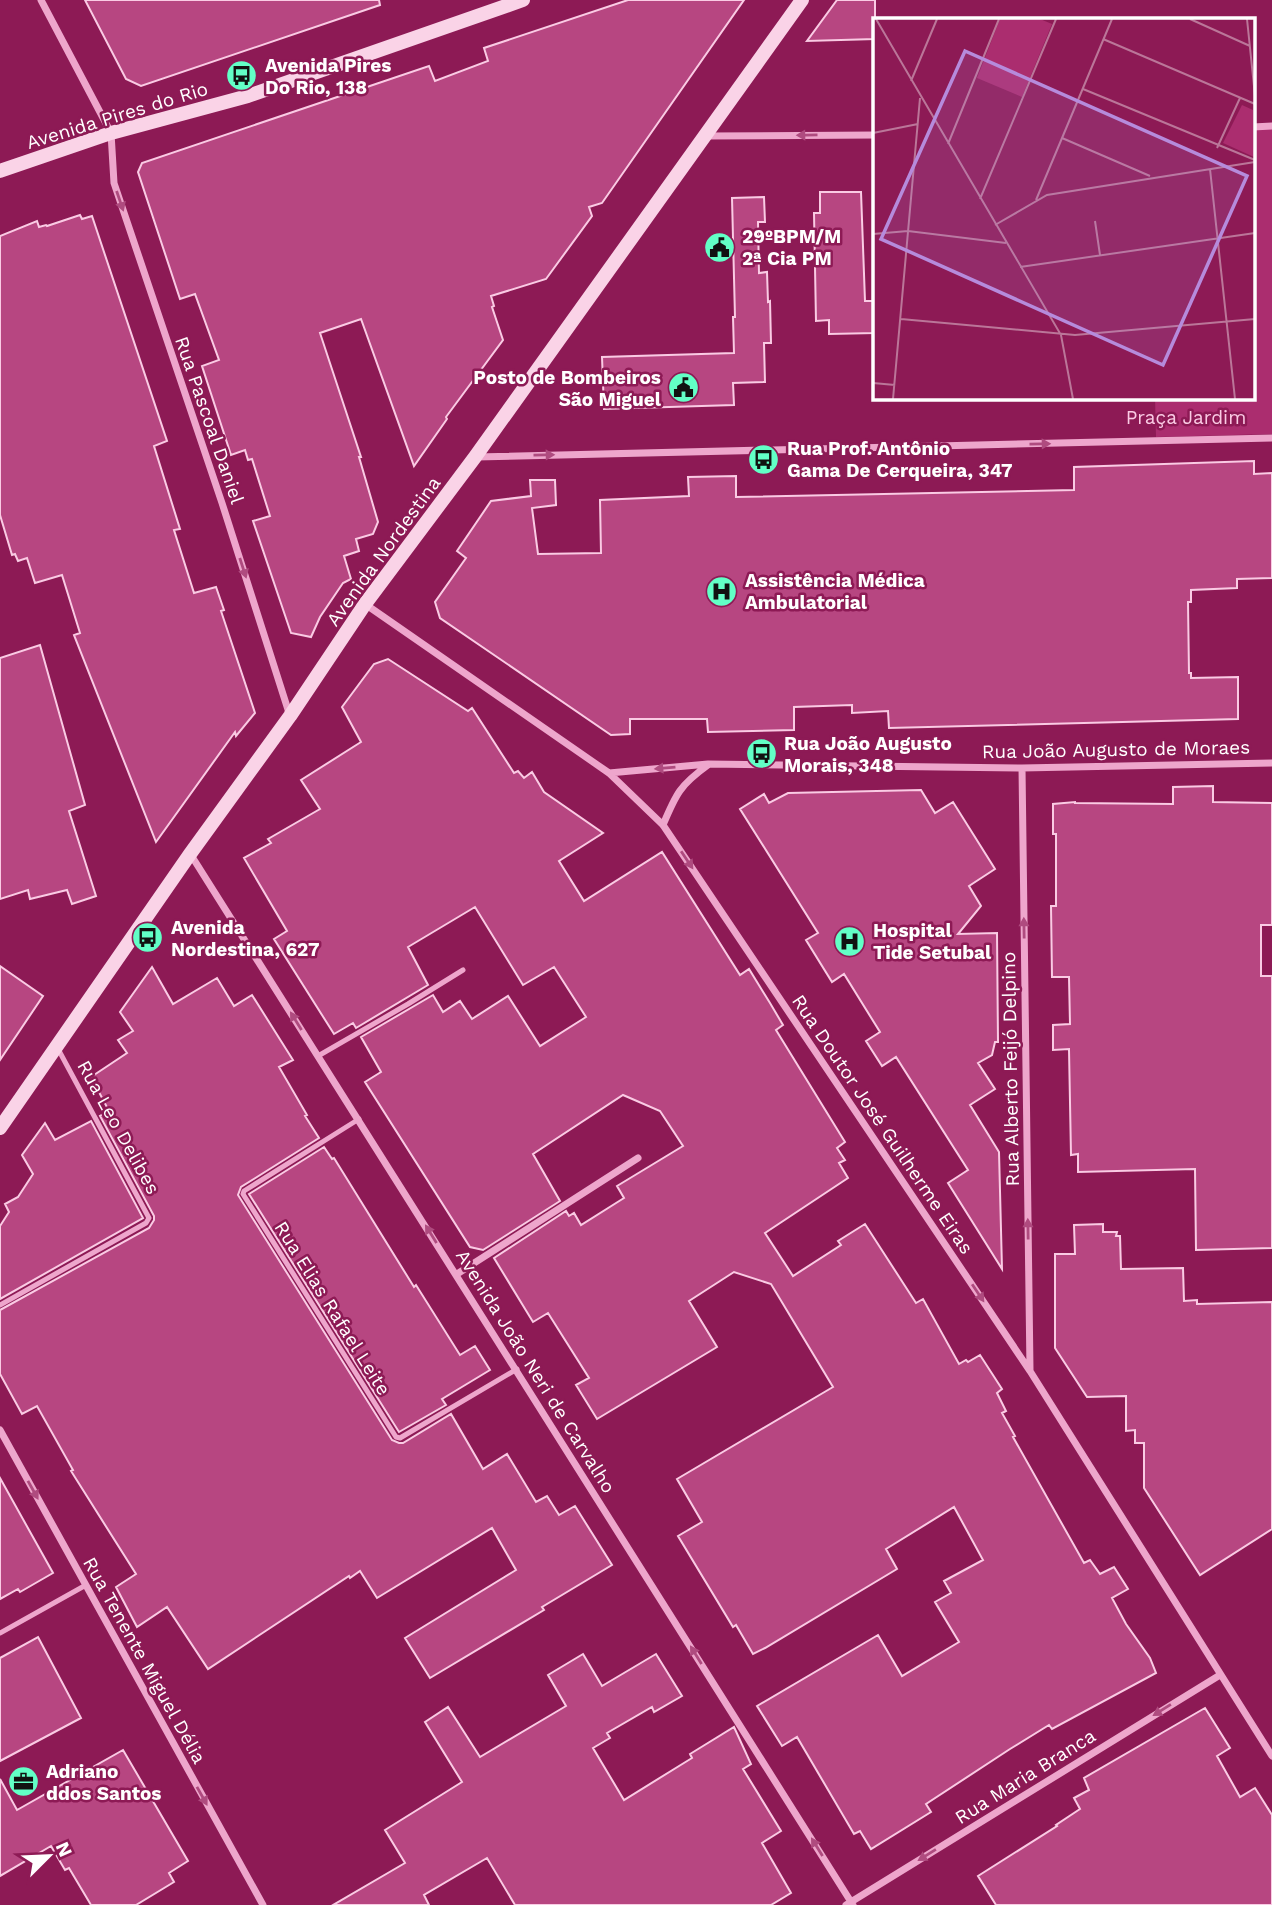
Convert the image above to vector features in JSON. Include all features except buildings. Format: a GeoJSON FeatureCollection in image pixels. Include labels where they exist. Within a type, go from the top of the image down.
{"type":"FeatureCollection","features":[{"type":"Feature","properties":{"kind":"main road","name":"Avenida Pires do Rio"},"geometry":{"type":"LineString","coordinates":[[0,171],[111,133],[248,96],[523,0]]}},
{"type":"Feature","properties":{"kind":"main road","name":"Avenida Nordestina"},"geometry":{"type":"LineString","coordinates":[[0,1128],[190,854],[290,716],[365,604],[475,457],[802,0]]}},
{"type":"Feature","properties":{"kind":"street"},"geometry":{"type":"LineString","coordinates":[[41,0],[111,133]]}},
{"type":"Feature","properties":{"kind":"street"},"geometry":{"type":"LineString","coordinates":[[1254,127],[1272,126]]}},
{"type":"Feature","properties":{"kind":"street","name":"Rua Pascoal Daniel"},"geometry":{"type":"LineString","coordinates":[[111,133],[114,183],[218,491],[290,716]]}},
{"type":"Feature","properties":{"kind":"street"},"geometry":{"type":"LineString","coordinates":[[704,136],[873,135]]}},
{"type":"Feature","properties":{"kind":"street"},"geometry":{"type":"LineString","coordinates":[[475,457],[1272,438]]}},
{"type":"Feature","properties":{"kind":"street","name":"Rua Doutor José Guilherme Eiras"},"geometry":{"type":"LineString","coordinates":[[365,604],[609,773],[663,825],[1030,1371],[1272,1756]]}},
{"type":"Feature","properties":{"kind":"street","name":"Rua João Augusto de Moraes"},"geometry":{"type":"LineString","coordinates":[[609,773],[708,765],[1022,768],[1272,763]]}},
{"type":"Feature","properties":{"kind":"street"},"geometry":{"type":"LineString","coordinates":[[663,825],[687,780],[708,765]]}},
{"type":"Feature","properties":{"kind":"street","name":"Rua Alberto Feijó Delpino"},"geometry":{"type":"LineString","coordinates":[[1022,768],[1030,1371]]}},
{"type":"Feature","properties":{"kind":"street","name":"Avenida João Neri de Carvalho"},"geometry":{"type":"LineString","coordinates":[[190,854],[517,1369],[850,1904]]}},
{"type":"Feature","properties":{"kind":"street"},"geometry":{"type":"LineString","coordinates":[[457,1274],[638,1158]]}},
{"type":"Feature","properties":{"kind":"street","name":"Rua Tenente Miguel Délia"},"geometry":{"type":"LineString","coordinates":[[0,1430],[263,1905]]}},
{"type":"Feature","properties":{"kind":"street","name":"Rua Maria Branca"},"geometry":{"type":"LineString","coordinates":[[850,1904],[1220,1675]]}},
{"type":"Feature","properties":{"kind":"lane"},"geometry":{"type":"LineString","coordinates":[[318,1056],[463,970]]}},
{"type":"Feature","properties":{"kind":"lane","name":"Rua Leo Delibes"},"geometry":{"type":"LineString","coordinates":[[0,1305],[146,1223],[149,1218],[57,1047]]}},
{"type":"Feature","properties":{"kind":"lane","name":"Rua Elias Rafael Leite"},"geometry":{"type":"LineString","coordinates":[[359,1119],[243,1194],[358,1378],[396,1437],[400,1438],[517,1369]]}},
{"type":"Feature","properties":{"kind":"lane"},"geometry":{"type":"LineString","coordinates":[[0,1633],[86,1586]]}},
{"type":"Feature","properties":{"kind":"green space","name":"Praça Jardim"},"geometry":{"type":"Polygon","coordinates":[[[1272,128],[1272,434],[1156,437],[1155,399],[1254,399],[1254,129],[1272,128]]]}},
{"type":"Feature","properties":{"kind":"place","name":"Avenida Pires Do Rio, 138"},"geometry":{"type":"Point","coordinates":[242,76]}},
{"type":"Feature","properties":{"kind":"place","name":"29ºBPM/M 2ª Cia PM"},"geometry":{"type":"Point","coordinates":[719,247]}},
{"type":"Feature","properties":{"kind":"place","name":"Posto de Bombeiros São Miguel"},"geometry":{"type":"Point","coordinates":[684,388]}},
{"type":"Feature","properties":{"kind":"place","name":"Rua Prof. Antônio Gama De Cerqueira, 347"},"geometry":{"type":"Point","coordinates":[764,459]}},
{"type":"Feature","properties":{"kind":"place","name":"Assistência Médica Ambulatorial"},"geometry":{"type":"Point","coordinates":[722,591]}},
{"type":"Feature","properties":{"kind":"place","name":"Rua João Augusto Morais, 348"},"geometry":{"type":"Point","coordinates":[761,754]}},
{"type":"Feature","properties":{"kind":"place","name":"Avenida Nordestina, 627"},"geometry":{"type":"Point","coordinates":[148,938]}},
{"type":"Feature","properties":{"kind":"place","name":"Hospital Tide Setubal"},"geometry":{"type":"Point","coordinates":[850,941]}},
{"type":"Feature","properties":{"kind":"place","name":"Adriano ddos Santos"},"geometry":{"type":"Point","coordinates":[23,1782]}}]}
